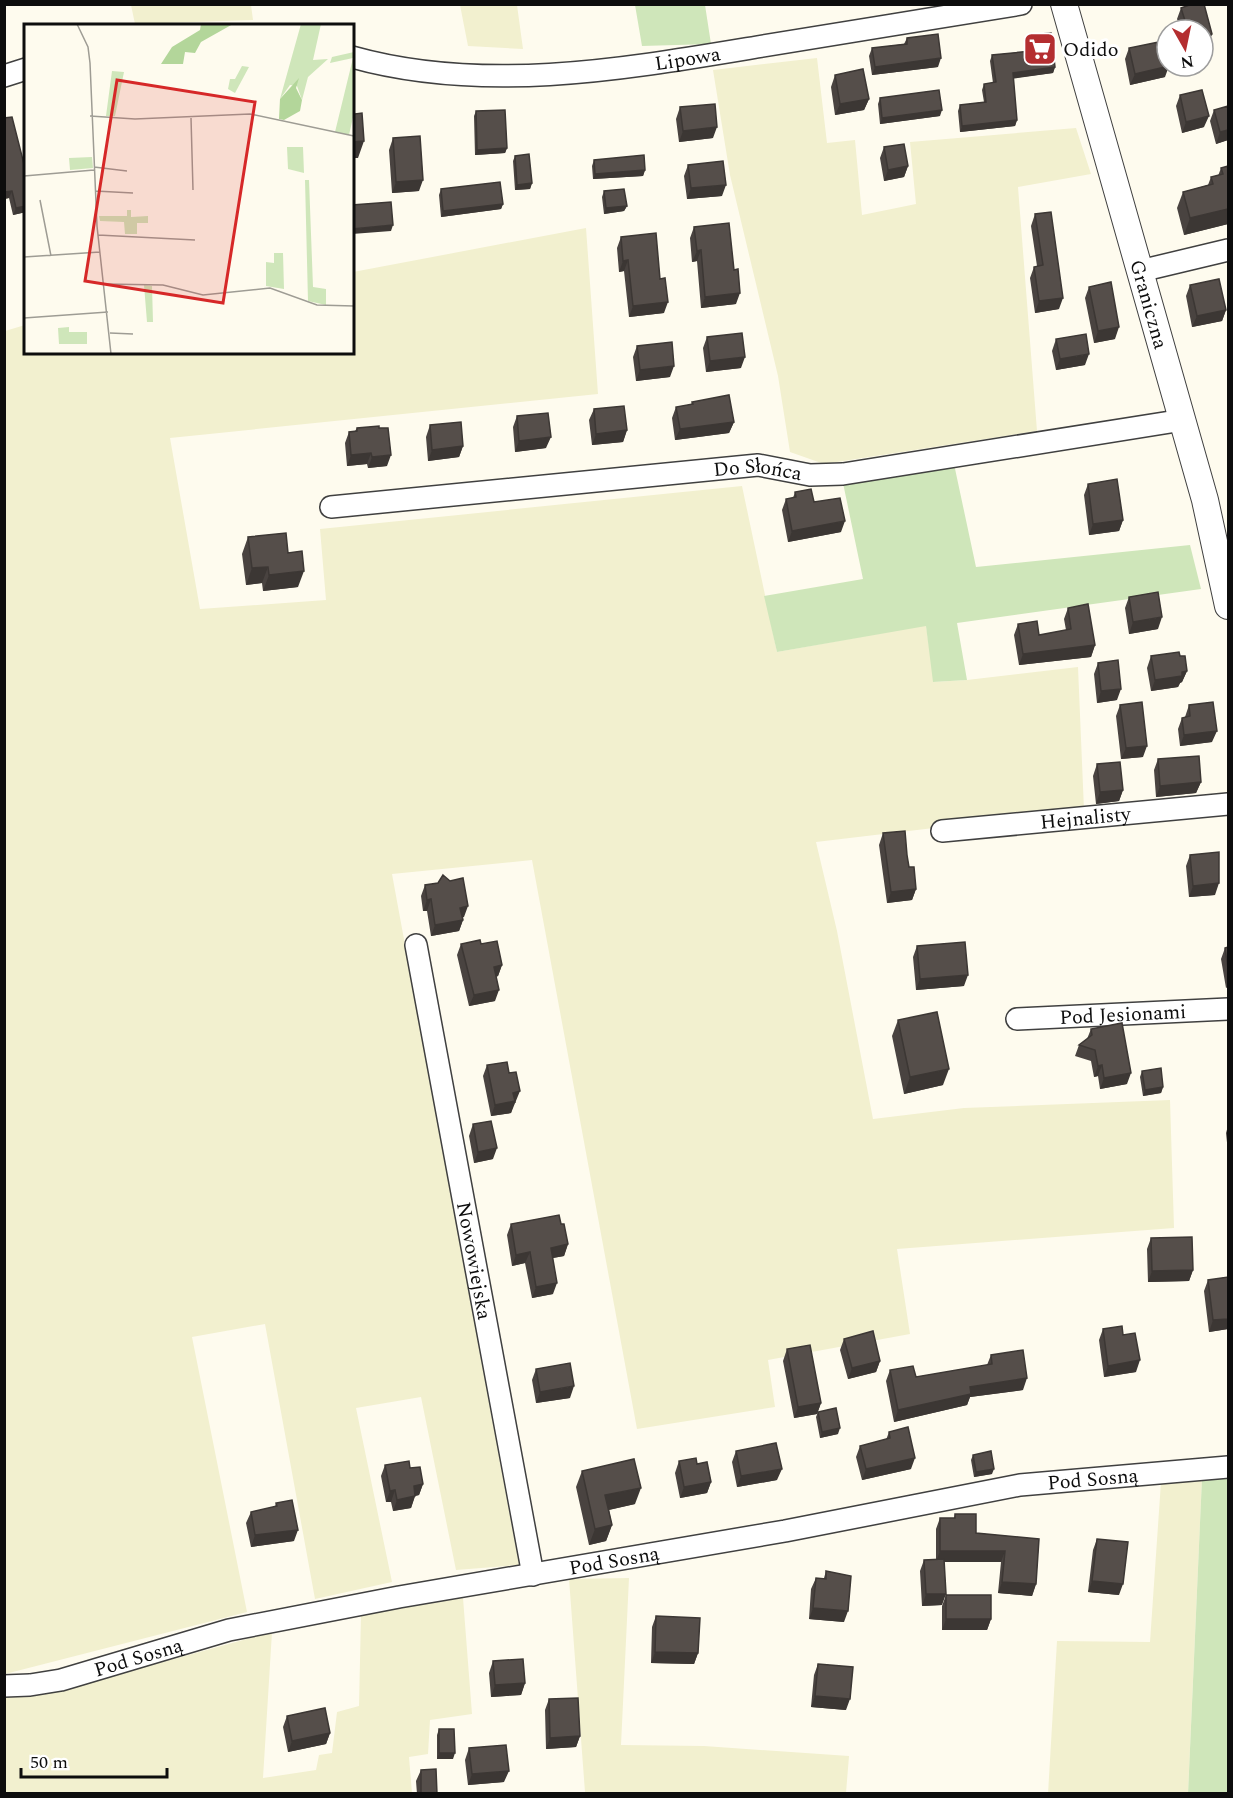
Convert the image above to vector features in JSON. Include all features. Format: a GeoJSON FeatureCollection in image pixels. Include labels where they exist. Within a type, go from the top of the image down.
{"type":"FeatureCollection","features":[{"type":"Feature","properties":{"kind":"street","name":"Lipowa"},"geometry":{"type":"LineString","coordinates":[[354,58],[389,67],[466,76],[545,73],[645,65],[1021,4]]}},
{"type":"Feature","properties":{"kind":"street","name":"Graniczna"},"geometry":{"type":"LineString","coordinates":[[1064,4],[1205,500],[1228,606]]}},
{"type":"Feature","properties":{"kind":"street"},"geometry":{"type":"LineString","coordinates":[[4,76],[24,70]]}},
{"type":"Feature","properties":{"kind":"street"},"geometry":{"type":"LineString","coordinates":[[1140,270],[1228,250]]}},
{"type":"Feature","properties":{"kind":"street","name":"Do Słońca"},"geometry":{"type":"LineString","coordinates":[[331,507],[758,465],[810,475],[843,474],[1183,420]]}},
{"type":"Feature","properties":{"kind":"street","name":"Hejnalisty"},"geometry":{"type":"LineString","coordinates":[[942,831],[1228,804]]}},
{"type":"Feature","properties":{"kind":"street","name":"Nowowiejska"},"geometry":{"type":"LineString","coordinates":[[416,945],[533,1575]]}},
{"type":"Feature","properties":{"kind":"street","name":"Pod Jesionami"},"geometry":{"type":"LineString","coordinates":[[1017,1019],[1228,1009]]}},
{"type":"Feature","properties":{"kind":"street","name":"Pod Sosną"},"geometry":{"type":"LineString","coordinates":[[4,1686],[61,1680],[229,1630],[785,1531],[1020,1485],[1228,1467]]}},
{"type":"Feature","properties":{"kind":"shaded area"},"geometry":{"type":"Polygon","coordinates":[[[131,5],[251,5],[253,20],[135,24],[131,5]]]}},
{"type":"Feature","properties":{"kind":"shaded area"},"geometry":{"type":"Polygon","coordinates":[[[460,5],[517,5],[523,49],[468,46],[460,5]]]}},
{"type":"Feature","properties":{"kind":"shaded area"},"geometry":{"type":"Polygon","coordinates":[[[817,58],[827,143],[855,140],[862,215],[916,204],[910,142],[1076,128],[1091,174],[1018,187],[1037,431],[824,464],[790,452],[778,376],[730,175],[713,70],[817,58]]]}},
{"type":"Feature","properties":{"kind":"shaded area"},"geometry":{"type":"Polygon","coordinates":[[[586,228],[598,394],[170,438],[200,609],[326,600],[320,529],[742,486],[777,652],[926,625],[934,682],[1078,667],[1084,810],[816,842],[837,931],[873,1119],[964,1108],[1170,1100],[1174,1228],[897,1249],[910,1334],[768,1360],[775,1407],[637,1429],[532,860],[392,874],[519,1565],[456,1570],[421,1397],[356,1408],[392,1582],[315,1599],[265,1324],[192,1337],[247,1612],[5,1674],[5,331],[24,325],[24,354],[354,354],[354,272],[586,228]]]}},
{"type":"Feature","properties":{"kind":"shaded area"},"geometry":{"type":"Polygon","coordinates":[[[1202,1478],[1188,1793],[1048,1794],[1057,1641],[1150,1642],[1161,1482],[1202,1478]]]}},
{"type":"Feature","properties":{"kind":"shaded area"},"geometry":{"type":"Polygon","coordinates":[[[629,1578],[621,1745],[704,1746],[849,1756],[846,1793],[581,1793],[585,1792],[569,1579],[629,1578]]]}},
{"type":"Feature","properties":{"kind":"shaded area"},"geometry":{"type":"Polygon","coordinates":[[[463,1598],[472,1714],[430,1720],[428,1754],[409,1757],[412,1793],[5,1794],[5,1694],[42,1695],[272,1632],[263,1778],[316,1770],[319,1755],[332,1753],[337,1712],[359,1706],[361,1615],[463,1598]]]}},
{"type":"Feature","properties":{"kind":"green space"},"geometry":{"type":"Polygon","coordinates":[[[635,5],[705,5],[711,44],[642,46],[635,5]]]}},
{"type":"Feature","properties":{"kind":"green space"},"geometry":{"type":"Polygon","coordinates":[[[954,464],[976,567],[1190,545],[1201,589],[957,623],[967,680],[933,682],[926,626],[777,652],[764,596],[863,579],[843,483],[954,464]]]}},
{"type":"Feature","properties":{"kind":"green space"},"geometry":{"type":"Polygon","coordinates":[[[1228,1476],[1228,1793],[1188,1794],[1202,1478],[1228,1476]]]}},
{"type":"Feature","properties":{"kind":"building"},"geometry":{"type":"Polygon","coordinates":[[[1192,4],[1204,4],[1208,18],[1184,18],[1181,8],[1192,4]]]}},
{"type":"Feature","properties":{"kind":"building"},"geometry":{"type":"Polygon","coordinates":[[[1051,33],[1055,67],[1013,73],[1017,120],[962,126],[960,105],[986,102],[984,84],[996,82],[992,55],[1032,51],[1030,35],[1051,33]]]}},
{"type":"Feature","properties":{"kind":"building"},"geometry":{"type":"Polygon","coordinates":[[[938,34],[941,58],[875,67],[872,48],[907,44],[907,38],[938,34]]]}},
{"type":"Feature","properties":{"kind":"building"},"geometry":{"type":"Polygon","coordinates":[[[1155,43],[1155,69],[1135,74],[1129,48],[1155,43]]]}},
{"type":"Feature","properties":{"kind":"building"},"geometry":{"type":"Polygon","coordinates":[[[863,69],[869,99],[840,104],[835,75],[863,69]]]}},
{"type":"Feature","properties":{"kind":"building"},"geometry":{"type":"Polygon","coordinates":[[[939,90],[942,110],[882,118],[880,98],[939,90]]]}},
{"type":"Feature","properties":{"kind":"building"},"geometry":{"type":"Polygon","coordinates":[[[1202,90],[1209,116],[1186,122],[1180,95],[1202,90]]]}},
{"type":"Feature","properties":{"kind":"building"},"geometry":{"type":"Polygon","coordinates":[[[715,104],[717,127],[683,131],[680,107],[715,104]]]}},
{"type":"Feature","properties":{"kind":"building"},"geometry":{"type":"Polygon","coordinates":[[[1228,106],[1228,130],[1220,132],[1214,110],[1228,106]]]}},
{"type":"Feature","properties":{"kind":"building"},"geometry":{"type":"Polygon","coordinates":[[[505,110],[507,148],[477,150],[476,111],[505,110]]]}},
{"type":"Feature","properties":{"kind":"building"},"geometry":{"type":"Polygon","coordinates":[[[354,113],[362,113],[364,141],[354,142],[354,113]]]}},
{"type":"Feature","properties":{"kind":"building"},"geometry":{"type":"Polygon","coordinates":[[[12,117],[24,164],[24,206],[16,208],[12,191],[4,192],[4,118],[12,117]]]}},
{"type":"Feature","properties":{"kind":"building"},"geometry":{"type":"Polygon","coordinates":[[[420,136],[423,180],[396,182],[393,138],[420,136]]]}},
{"type":"Feature","properties":{"kind":"building"},"geometry":{"type":"Polygon","coordinates":[[[904,144],[908,166],[888,170],[884,147],[904,144]]]}},
{"type":"Feature","properties":{"kind":"building"},"geometry":{"type":"Polygon","coordinates":[[[529,154],[532,183],[517,185],[515,156],[529,154]]]}},
{"type":"Feature","properties":{"kind":"building"},"geometry":{"type":"Polygon","coordinates":[[[644,155],[645,170],[595,174],[594,160],[644,155]]]}},
{"type":"Feature","properties":{"kind":"building"},"geometry":{"type":"Polygon","coordinates":[[[723,161],[726,185],[691,188],[688,165],[723,161]]]}},
{"type":"Feature","properties":{"kind":"building"},"geometry":{"type":"Polygon","coordinates":[[[1228,166],[1228,209],[1190,218],[1183,192],[1213,184],[1211,177],[1223,174],[1221,168],[1228,166]]]}},
{"type":"Feature","properties":{"kind":"building"},"geometry":{"type":"Polygon","coordinates":[[[500,182],[503,204],[443,211],[441,189],[500,182]]]}},
{"type":"Feature","properties":{"kind":"building"},"geometry":{"type":"Polygon","coordinates":[[[624,189],[627,206],[606,208],[604,191],[624,189]]]}},
{"type":"Feature","properties":{"kind":"building"},"geometry":{"type":"Polygon","coordinates":[[[391,202],[393,225],[354,229],[354,205],[391,202]]]}},
{"type":"Feature","properties":{"kind":"building"},"geometry":{"type":"Polygon","coordinates":[[[1051,212],[1063,298],[1039,301],[1034,267],[1043,265],[1035,214],[1051,212]]]}},
{"type":"Feature","properties":{"kind":"building"},"geometry":{"type":"Polygon","coordinates":[[[729,223],[734,270],[738,269],[740,293],[705,297],[701,250],[697,251],[694,227],[729,223]]]}},
{"type":"Feature","properties":{"kind":"building"},"geometry":{"type":"Polygon","coordinates":[[[656,233],[660,279],[665,278],[668,302],[633,306],[628,260],[623,261],[621,237],[656,233]]]}},
{"type":"Feature","properties":{"kind":"building"},"geometry":{"type":"Polygon","coordinates":[[[1219,279],[1226,310],[1197,316],[1190,285],[1219,279]]]}},
{"type":"Feature","properties":{"kind":"building"},"geometry":{"type":"Polygon","coordinates":[[[1111,282],[1119,327],[1098,331],[1089,287],[1111,282]]]}},
{"type":"Feature","properties":{"kind":"building"},"geometry":{"type":"Polygon","coordinates":[[[742,333],[745,357],[710,361],[707,337],[742,333]]]}},
{"type":"Feature","properties":{"kind":"building"},"geometry":{"type":"Polygon","coordinates":[[[1086,334],[1089,354],[1060,359],[1056,339],[1086,334]]]}},
{"type":"Feature","properties":{"kind":"building"},"geometry":{"type":"Polygon","coordinates":[[[672,342],[674,366],[640,370],[637,346],[672,342]]]}},
{"type":"Feature","properties":{"kind":"building"},"geometry":{"type":"Polygon","coordinates":[[[729,395],[734,422],[680,429],[676,407],[729,395]]]}},
{"type":"Feature","properties":{"kind":"building"},"geometry":{"type":"Polygon","coordinates":[[[624,406],[627,430],[596,434],[594,409],[624,406]]]}},
{"type":"Feature","properties":{"kind":"building"},"geometry":{"type":"Polygon","coordinates":[[[548,413],[551,437],[519,441],[517,416],[548,413]]]}},
{"type":"Feature","properties":{"kind":"building"},"geometry":{"type":"Polygon","coordinates":[[[461,422],[463,446],[432,450],[430,425],[461,422]]]}},
{"type":"Feature","properties":{"kind":"building"},"geometry":{"type":"Polygon","coordinates":[[[379,426],[379,428],[388,428],[391,455],[372,457],[371,453],[351,455],[349,432],[357,431],[357,428],[379,426]]]}},
{"type":"Feature","properties":{"kind":"building"},"geometry":{"type":"Polygon","coordinates":[[[1117,479],[1123,520],[1093,524],[1088,484],[1117,479]]]}},
{"type":"Feature","properties":{"kind":"building"},"geometry":{"type":"Polygon","coordinates":[[[811,489],[814,502],[840,498],[845,521],[792,531],[786,499],[796,497],[795,492],[811,489]]]}},
{"type":"Feature","properties":{"kind":"building"},"geometry":{"type":"Polygon","coordinates":[[[286,533],[288,553],[302,551],[304,571],[269,575],[268,567],[252,568],[248,537],[286,533]]]}},
{"type":"Feature","properties":{"kind":"building"},"geometry":{"type":"Polygon","coordinates":[[[1158,592],[1162,617],[1133,622],[1129,597],[1158,592]]]}},
{"type":"Feature","properties":{"kind":"building"},"geometry":{"type":"Polygon","coordinates":[[[1088,604],[1095,645],[1023,654],[1018,624],[1037,621],[1039,635],[1071,629],[1068,608],[1088,604]]]}},
{"type":"Feature","properties":{"kind":"building"},"geometry":{"type":"Polygon","coordinates":[[[1179,652],[1180,656],[1185,656],[1187,671],[1182,672],[1182,676],[1155,680],[1151,656],[1179,652]]]}},
{"type":"Feature","properties":{"kind":"building"},"geometry":{"type":"Polygon","coordinates":[[[1118,660],[1121,689],[1101,691],[1098,663],[1118,660]]]}},
{"type":"Feature","properties":{"kind":"building"},"geometry":{"type":"Polygon","coordinates":[[[1142,702],[1147,746],[1126,748],[1120,705],[1142,702]]]}},
{"type":"Feature","properties":{"kind":"building"},"geometry":{"type":"Polygon","coordinates":[[[1213,702],[1217,731],[1184,735],[1182,718],[1190,716],[1189,705],[1213,702]]]}},
{"type":"Feature","properties":{"kind":"building"},"geometry":{"type":"Polygon","coordinates":[[[1199,756],[1201,782],[1160,786],[1158,759],[1199,756]]]}},
{"type":"Feature","properties":{"kind":"building"},"geometry":{"type":"Polygon","coordinates":[[[1120,762],[1123,790],[1100,792],[1097,764],[1120,762]]]}},
{"type":"Feature","properties":{"kind":"building"},"geometry":{"type":"Polygon","coordinates":[[[905,831],[909,867],[914,867],[916,889],[891,892],[883,833],[905,831]]]}},
{"type":"Feature","properties":{"kind":"building"},"geometry":{"type":"Polygon","coordinates":[[[1219,852],[1219,883],[1193,886],[1190,855],[1219,852]]]}},
{"type":"Feature","properties":{"kind":"building"},"geometry":{"type":"Polygon","coordinates":[[[443,875],[450,881],[463,878],[468,906],[460,908],[463,920],[435,925],[431,899],[427,900],[425,885],[438,883],[443,875]]]}},
{"type":"Feature","properties":{"kind":"building"},"geometry":{"type":"Polygon","coordinates":[[[480,940],[481,944],[497,941],[502,965],[494,967],[499,990],[474,995],[461,944],[480,940]]]}},
{"type":"Feature","properties":{"kind":"building"},"geometry":{"type":"Polygon","coordinates":[[[965,942],[968,975],[920,979],[917,946],[965,942]]]}},
{"type":"Feature","properties":{"kind":"building"},"geometry":{"type":"Polygon","coordinates":[[[1228,947],[1228,969],[1225,948],[1228,947]]]}},
{"type":"Feature","properties":{"kind":"building"},"geometry":{"type":"Polygon","coordinates":[[[937,1012],[949,1069],[910,1077],[898,1020],[937,1012]]]}},
{"type":"Feature","properties":{"kind":"building"},"geometry":{"type":"Polygon","coordinates":[[[1122,1023],[1131,1073],[1104,1078],[1102,1065],[1098,1066],[1095,1050],[1079,1045],[1092,1035],[1091,1029],[1122,1023]]]}},
{"type":"Feature","properties":{"kind":"building"},"geometry":{"type":"Polygon","coordinates":[[[507,1062],[509,1073],[516,1072],[520,1091],[513,1093],[515,1101],[495,1105],[487,1065],[507,1062]]]}},
{"type":"Feature","properties":{"kind":"building"},"geometry":{"type":"Polygon","coordinates":[[[1161,1068],[1163,1087],[1145,1090],[1142,1071],[1161,1068]]]}},
{"type":"Feature","properties":{"kind":"building"},"geometry":{"type":"Polygon","coordinates":[[[491,1121],[497,1148],[478,1152],[473,1124],[491,1121]]]}},
{"type":"Feature","properties":{"kind":"building"},"geometry":{"type":"Polygon","coordinates":[[[559,1215],[561,1224],[564,1224],[568,1244],[551,1248],[557,1283],[536,1287],[530,1252],[516,1255],[511,1224],[559,1215]]]}},
{"type":"Feature","properties":{"kind":"building"},"geometry":{"type":"Polygon","coordinates":[[[1192,1237],[1193,1270],[1152,1271],[1151,1238],[1192,1237]]]}},
{"type":"Feature","properties":{"kind":"building"},"geometry":{"type":"Polygon","coordinates":[[[1228,1277],[1228,1319],[1213,1320],[1208,1280],[1228,1277]]]}},
{"type":"Feature","properties":{"kind":"building"},"geometry":{"type":"Polygon","coordinates":[[[1122,1326],[1123,1335],[1135,1333],[1140,1360],[1108,1366],[1103,1329],[1122,1326]]]}},
{"type":"Feature","properties":{"kind":"building"},"geometry":{"type":"Polygon","coordinates":[[[873,1331],[880,1361],[852,1368],[844,1339],[873,1331]]]}},
{"type":"Feature","properties":{"kind":"building"},"geometry":{"type":"Polygon","coordinates":[[[810,1345],[821,1403],[798,1407],[787,1349],[810,1345]]]}},
{"type":"Feature","properties":{"kind":"building"},"geometry":{"type":"Polygon","coordinates":[[[1023,1350],[1027,1378],[970,1387],[971,1394],[898,1410],[890,1370],[913,1366],[916,1377],[992,1364],[991,1355],[1023,1350]]]}},
{"type":"Feature","properties":{"kind":"building"},"geometry":{"type":"Polygon","coordinates":[[[570,1363],[574,1386],[540,1392],[536,1369],[570,1363]]]}},
{"type":"Feature","properties":{"kind":"building"},"geometry":{"type":"Polygon","coordinates":[[[836,1408],[840,1428],[822,1432],[818,1412],[836,1408]]]}},
{"type":"Feature","properties":{"kind":"building"},"geometry":{"type":"Polygon","coordinates":[[[908,1427],[915,1458],[866,1469],[860,1446],[890,1438],[889,1432],[908,1427]]]}},
{"type":"Feature","properties":{"kind":"building"},"geometry":{"type":"Polygon","coordinates":[[[776,1443],[782,1469],[741,1476],[736,1451],[776,1443]]]}},
{"type":"Feature","properties":{"kind":"building"},"geometry":{"type":"Polygon","coordinates":[[[991,1451],[994,1469],[976,1472],[973,1455],[991,1451]]]}},
{"type":"Feature","properties":{"kind":"building"},"geometry":{"type":"Polygon","coordinates":[[[696,1458],[697,1464],[707,1462],[711,1482],[684,1487],[679,1461],[696,1458]]]}},
{"type":"Feature","properties":{"kind":"building"},"geometry":{"type":"Polygon","coordinates":[[[634,1459],[641,1488],[605,1495],[612,1525],[595,1529],[582,1471],[634,1459]]]}},
{"type":"Feature","properties":{"kind":"building"},"geometry":{"type":"Polygon","coordinates":[[[409,1461],[410,1468],[420,1467],[423,1484],[414,1486],[415,1496],[397,1500],[395,1490],[390,1491],[385,1465],[409,1461]]]}},
{"type":"Feature","properties":{"kind":"building"},"geometry":{"type":"Polygon","coordinates":[[[292,1500],[298,1530],[255,1535],[251,1512],[292,1500]]]}},
{"type":"Feature","properties":{"kind":"building"},"geometry":{"type":"Polygon","coordinates":[[[955,1514],[976,1514],[976,1533],[1039,1539],[1036,1584],[1002,1582],[1005,1551],[940,1551],[940,1518],[955,1518],[955,1514]]]}},
{"type":"Feature","properties":{"kind":"building"},"geometry":{"type":"Polygon","coordinates":[[[1097,1539],[1128,1542],[1123,1584],[1092,1581],[1097,1539]]]}},
{"type":"Feature","properties":{"kind":"building"},"geometry":{"type":"Polygon","coordinates":[[[944,1559],[946,1594],[926,1594],[924,1560],[944,1559]]]}},
{"type":"Feature","properties":{"kind":"building"},"geometry":{"type":"Polygon","coordinates":[[[826,1571],[851,1576],[848,1611],[813,1608],[816,1578],[826,1579],[826,1571]]]}},
{"type":"Feature","properties":{"kind":"building"},"geometry":{"type":"Polygon","coordinates":[[[946,1595],[991,1595],[991,1619],[946,1619],[946,1595]]]}},
{"type":"Feature","properties":{"kind":"building"},"geometry":{"type":"Polygon","coordinates":[[[656,1616],[700,1618],[698,1653],[655,1652],[656,1616]]]}},
{"type":"Feature","properties":{"kind":"building"},"geometry":{"type":"Polygon","coordinates":[[[523,1659],[525,1683],[495,1685],[493,1661],[523,1659]]]}},
{"type":"Feature","properties":{"kind":"building"},"geometry":{"type":"Polygon","coordinates":[[[818,1664],[853,1667],[850,1699],[815,1696],[818,1664]]]}},
{"type":"Feature","properties":{"kind":"building"},"geometry":{"type":"Polygon","coordinates":[[[578,1698],[580,1736],[550,1738],[549,1699],[578,1698]]]}},
{"type":"Feature","properties":{"kind":"building"},"geometry":{"type":"Polygon","coordinates":[[[325,1708],[330,1733],[292,1741],[287,1716],[325,1708]]]}},
{"type":"Feature","properties":{"kind":"building"},"geometry":{"type":"Polygon","coordinates":[[[439,1729],[454,1729],[455,1753],[439,1753],[439,1729]]]}},
{"type":"Feature","properties":{"kind":"building"},"geometry":{"type":"Polygon","coordinates":[[[506,1745],[509,1771],[472,1774],[469,1748],[506,1745]]]}},
{"type":"Feature","properties":{"kind":"building"},"geometry":{"type":"Polygon","coordinates":[[[436,1769],[437,1794],[421,1794],[421,1770],[436,1769]]]}},
{"type":"Feature","properties":{"kind":"place","name":"Odido"},"geometry":{"type":"Point","coordinates":[1040,49]}}]}
